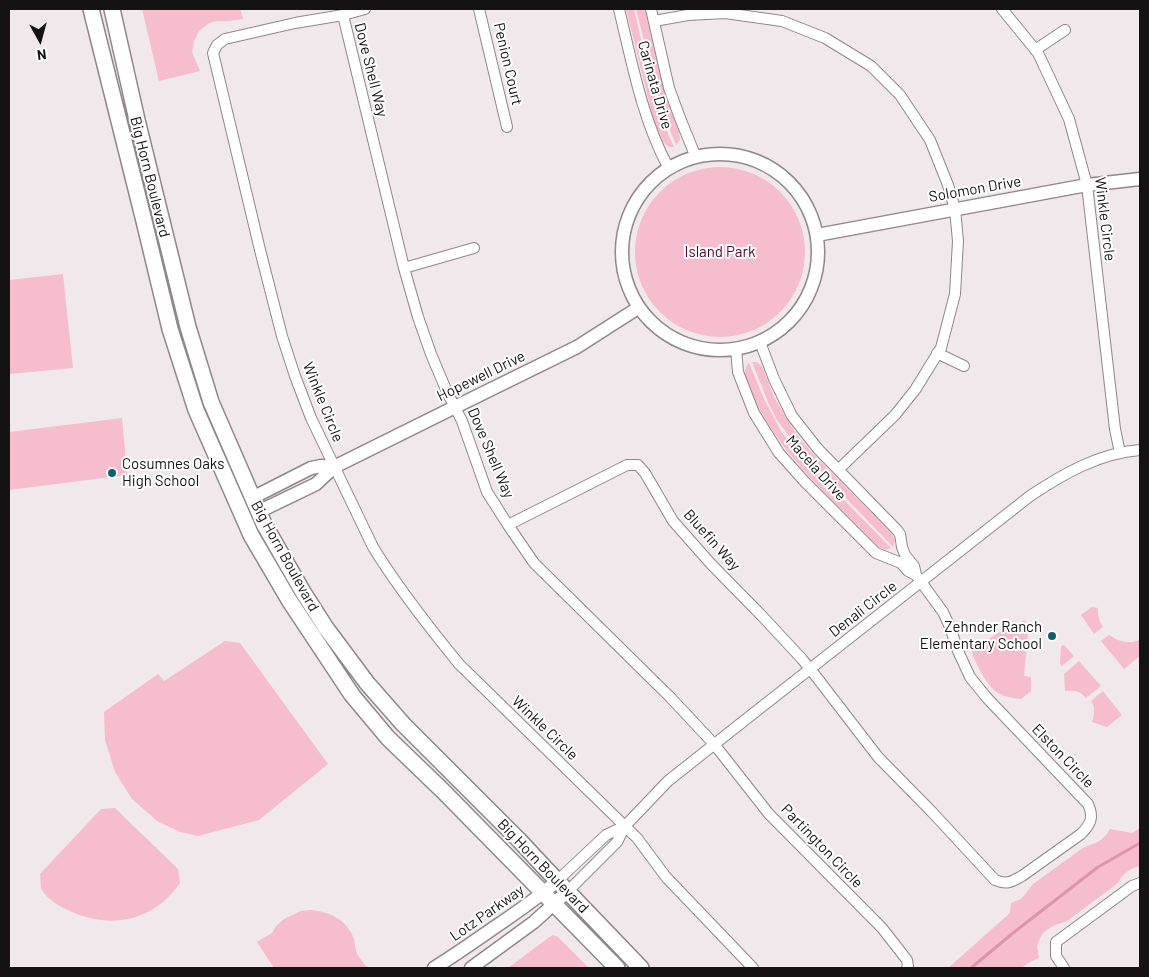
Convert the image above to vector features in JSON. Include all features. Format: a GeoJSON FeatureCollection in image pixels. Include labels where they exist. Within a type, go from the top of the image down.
{"type":"FeatureCollection","features":[{"type":"Feature","properties":{"kind":"main road","name":"Big Horn Boulevard"},"geometry":{"type":"LineString","coordinates":[[91,9],[170,330],[196,410],[251,535],[288,600],[352,696],[388,738],[618,968]]}},
{"type":"Feature","properties":{"kind":"main road","name":"Big Horn Boulevard"},"geometry":{"type":"LineString","coordinates":[[112,9],[139,130],[188,327],[211,402],[264,524],[321,620],[367,683],[403,724],[520,840],[641,968]]}},
{"type":"Feature","properties":{"kind":"street","name":"Winkle Circle"},"geometry":{"type":"LineString","coordinates":[[365,9],[225,39],[217,45],[213,53],[282,336],[311,418],[373,547],[385,566],[459,664],[625,826]]}},
{"type":"Feature","properties":{"kind":"street","name":"Penion Court"},"geometry":{"type":"LineString","coordinates":[[480,9],[508,126]]}},
{"type":"Feature","properties":{"kind":"street","name":"Carinata Drive"},"geometry":{"type":"LineString","coordinates":[[619,9],[639,95],[650,129],[668,167]]}},
{"type":"Feature","properties":{"kind":"street","name":"Carinata Drive"},"geometry":{"type":"LineString","coordinates":[[651,9],[669,88],[695,155]]}},
{"type":"Feature","properties":{"kind":"street","name":"Winkle Circle"},"geometry":{"type":"LineString","coordinates":[[1002,9],[1038,53],[1069,119],[1087,185],[1115,429],[1120,453]]}},
{"type":"Feature","properties":{"kind":"street"},"geometry":{"type":"LineString","coordinates":[[654,21],[688,15],[725,13],[782,21],[825,38],[871,66],[900,95],[930,140],[948,185],[955,209],[958,241],[955,294],[941,348],[915,390],[895,416],[839,469]]}},
{"type":"Feature","properties":{"kind":"street","name":"Dove Shell Way"},"geometry":{"type":"LineString","coordinates":[[343,15],[404,268],[418,317],[431,354],[462,421],[487,492],[534,564],[714,744]]}},
{"type":"Feature","properties":{"kind":"street"},"geometry":{"type":"LineString","coordinates":[[1035,50],[1065,30]]}},
{"type":"Feature","properties":{"kind":"street"},"geometry":{"type":"LineString","coordinates":[[730,154],[753,159],[773,169],[789,181],[802,197],[811,215],[817,235],[818,258],[814,279],[806,299],[795,317],[779,331],[748,347],[708,350],[677,340],[658,328],[638,308],[629,291],[623,271],[624,228],[631,209],[640,194],[654,178],[668,167],[695,155],[730,154]]}},
{"type":"Feature","properties":{"kind":"street","name":"Solomon Drive"},"geometry":{"type":"LineString","coordinates":[[817,235],[1087,185],[1140,180]]}},
{"type":"Feature","properties":{"kind":"street"},"geometry":{"type":"LineString","coordinates":[[404,268],[474,248]]}},
{"type":"Feature","properties":{"kind":"street","name":"Hopewell Drive"},"geometry":{"type":"LineString","coordinates":[[258,512],[316,484],[334,467],[577,347],[638,308]]}},
{"type":"Feature","properties":{"kind":"street","name":"Macela Drive"},"geometry":{"type":"LineString","coordinates":[[760,342],[774,380],[792,416],[818,449],[897,530],[900,534],[905,556],[914,566],[919,578]]}},
{"type":"Feature","properties":{"kind":"street","name":"Macela Drive"},"geometry":{"type":"LineString","coordinates":[[736,349],[738,372],[754,413],[779,453],[805,482],[876,553],[901,563],[908,571],[919,578]]}},
{"type":"Feature","properties":{"kind":"street"},"geometry":{"type":"LineString","coordinates":[[938,353],[964,366]]}},
{"type":"Feature","properties":{"kind":"street","name":"Denali Circle"},"geometry":{"type":"LineString","coordinates":[[562,886],[617,842],[625,826],[668,782],[810,669],[919,578],[1030,496],[1059,477],[1086,464],[1120,453],[1140,450]]}},
{"type":"Feature","properties":{"kind":"street","name":"Bluefin Way"},"geometry":{"type":"LineString","coordinates":[[508,525],[627,465],[638,465],[645,473],[673,521],[810,669]]}},
{"type":"Feature","properties":{"kind":"street","name":"Hopewell Drive"},"geometry":{"type":"LineString","coordinates":[[252,498],[311,468],[321,466],[334,467]]}},
{"type":"Feature","properties":{"kind":"street","name":"Elston Circle"},"geometry":{"type":"LineString","coordinates":[[810,669],[878,757],[995,880],[1003,883],[1012,882],[1081,834],[1088,827],[1091,819],[1091,810],[1088,804],[970,678],[943,612],[919,578]]}},
{"type":"Feature","properties":{"kind":"street","name":"Partington Circle"},"geometry":{"type":"LineString","coordinates":[[714,744],[769,814],[882,928],[907,960],[907,968]]}},
{"type":"Feature","properties":{"kind":"street"},"geometry":{"type":"LineString","coordinates":[[625,826],[639,840],[666,877],[753,968]]}},
{"type":"Feature","properties":{"kind":"street","name":"Denali Circle"},"geometry":{"type":"LineString","coordinates":[[562,886],[606,835],[625,826]]}},
{"type":"Feature","properties":{"kind":"street"},"geometry":{"type":"LineString","coordinates":[[1064,968],[1056,956],[1056,942],[1132,886],[1140,883]]}},
{"type":"Feature","properties":{"kind":"street","name":"Lotz Parkway"},"geometry":{"type":"LineString","coordinates":[[434,968],[460,952],[544,892],[562,886]]}},
{"type":"Feature","properties":{"kind":"street"},"geometry":{"type":"LineString","coordinates":[[471,968],[534,922],[555,904],[562,886]]}},
{"type":"Feature","properties":{"kind":"green space"},"geometry":{"type":"Polygon","coordinates":[[[142,9],[240,9],[243,19],[215,21],[208,24],[199,31],[194,41],[192,52],[200,71],[159,81],[142,9]]]}},
{"type":"Feature","properties":{"kind":"green space"},"geometry":{"type":"Polygon","coordinates":[[[626,9],[634,9],[655,96],[674,147],[669,147],[664,143],[653,118],[626,9]]]}},
{"type":"Feature","properties":{"kind":"green space"},"geometry":{"type":"Polygon","coordinates":[[[636,9],[645,9],[668,103],[679,131],[680,140],[676,145],[661,107],[636,9]]]}},
{"type":"Feature","properties":{"kind":"green space","name":"Island Park"},"geometry":{"type":"Polygon","coordinates":[[[728,167],[753,173],[774,186],[786,198],[799,219],[804,235],[804,269],[799,285],[786,306],[774,318],[753,331],[737,336],[712,337],[687,331],[666,318],[654,306],[641,285],[636,269],[635,244],[641,219],[654,198],[666,186],[687,173],[703,168],[728,167]]]}},
{"type":"Feature","properties":{"kind":"green space"},"geometry":{"type":"Polygon","coordinates":[[[63,274],[73,368],[9,374],[9,280],[63,274]]]}},
{"type":"Feature","properties":{"kind":"green space"},"geometry":{"type":"Polygon","coordinates":[[[752,362],[762,366],[774,397],[798,436],[812,453],[892,534],[895,540],[893,547],[798,448],[777,420],[752,362]]]}},
{"type":"Feature","properties":{"kind":"green space"},"geometry":{"type":"Polygon","coordinates":[[[749,363],[764,399],[782,433],[803,458],[891,548],[885,550],[878,546],[824,492],[791,455],[762,414],[751,391],[745,373],[749,363]]]}},
{"type":"Feature","properties":{"kind":"green space"},"geometry":{"type":"Polygon","coordinates":[[[122,418],[127,475],[9,490],[9,432],[122,418]]]}},
{"type":"Feature","properties":{"kind":"green space"},"geometry":{"type":"Polygon","coordinates":[[[1092,607],[1098,608],[1099,618],[1103,627],[1094,634],[1081,615],[1092,607]]]}},
{"type":"Feature","properties":{"kind":"green space"},"geometry":{"type":"Polygon","coordinates":[[[1024,620],[1034,633],[1028,633],[1024,676],[1031,677],[1031,691],[1021,699],[1003,695],[994,690],[982,674],[972,652],[974,648],[1011,625],[1013,628],[1024,620]]]}},
{"type":"Feature","properties":{"kind":"green space"},"geometry":{"type":"Polygon","coordinates":[[[1109,635],[1124,642],[1140,640],[1140,656],[1124,669],[1101,641],[1109,635]]]}},
{"type":"Feature","properties":{"kind":"green space"},"geometry":{"type":"Polygon","coordinates":[[[225,641],[240,643],[328,764],[259,820],[198,836],[180,832],[157,821],[132,799],[115,772],[105,740],[104,712],[158,674],[164,681],[225,641]]]}},
{"type":"Feature","properties":{"kind":"green space"},"geometry":{"type":"Polygon","coordinates":[[[1064,645],[1074,656],[1062,666],[1060,664],[1061,646],[1064,645]]]}},
{"type":"Feature","properties":{"kind":"green space"},"geometry":{"type":"Polygon","coordinates":[[[1079,661],[1101,686],[1086,698],[1077,691],[1065,691],[1064,674],[1079,661]]]}},
{"type":"Feature","properties":{"kind":"green space"},"geometry":{"type":"Polygon","coordinates":[[[1103,691],[1122,715],[1107,727],[1092,722],[1094,709],[1091,701],[1103,691]]]}},
{"type":"Feature","properties":{"kind":"green space"},"geometry":{"type":"Polygon","coordinates":[[[115,808],[178,869],[180,883],[158,906],[145,914],[116,921],[85,917],[62,907],[47,897],[41,887],[40,874],[101,809],[115,808]]]}},
{"type":"Feature","properties":{"kind":"green space"},"geometry":{"type":"Polygon","coordinates":[[[1140,828],[1140,866],[1127,872],[1118,883],[1067,921],[1053,926],[1044,932],[1037,946],[1039,958],[1021,968],[948,968],[1010,913],[1011,903],[1021,899],[1033,884],[1083,848],[1102,839],[1110,829],[1132,833],[1140,828]]]}},
{"type":"Feature","properties":{"kind":"green space"},"geometry":{"type":"Polygon","coordinates":[[[311,910],[332,915],[343,922],[351,932],[357,953],[367,968],[274,968],[257,942],[272,933],[276,926],[284,919],[301,911],[311,910]]]}},
{"type":"Feature","properties":{"kind":"green space"},"geometry":{"type":"Polygon","coordinates":[[[553,935],[558,937],[589,968],[508,968],[548,938],[553,935]]]}},
{"type":"Feature","properties":{"kind":"waterway"},"geometry":{"type":"LineString","coordinates":[[971,968],[1098,867],[1140,843]]}},
{"type":"Feature","properties":{"kind":"place","name":"Cosumnes Oaks High School"},"geometry":{"type":"Point","coordinates":[112,473]}},
{"type":"Feature","properties":{"kind":"place","name":"Zehnder Ranch Elementary School"},"geometry":{"type":"Point","coordinates":[1052,636]}}]}
